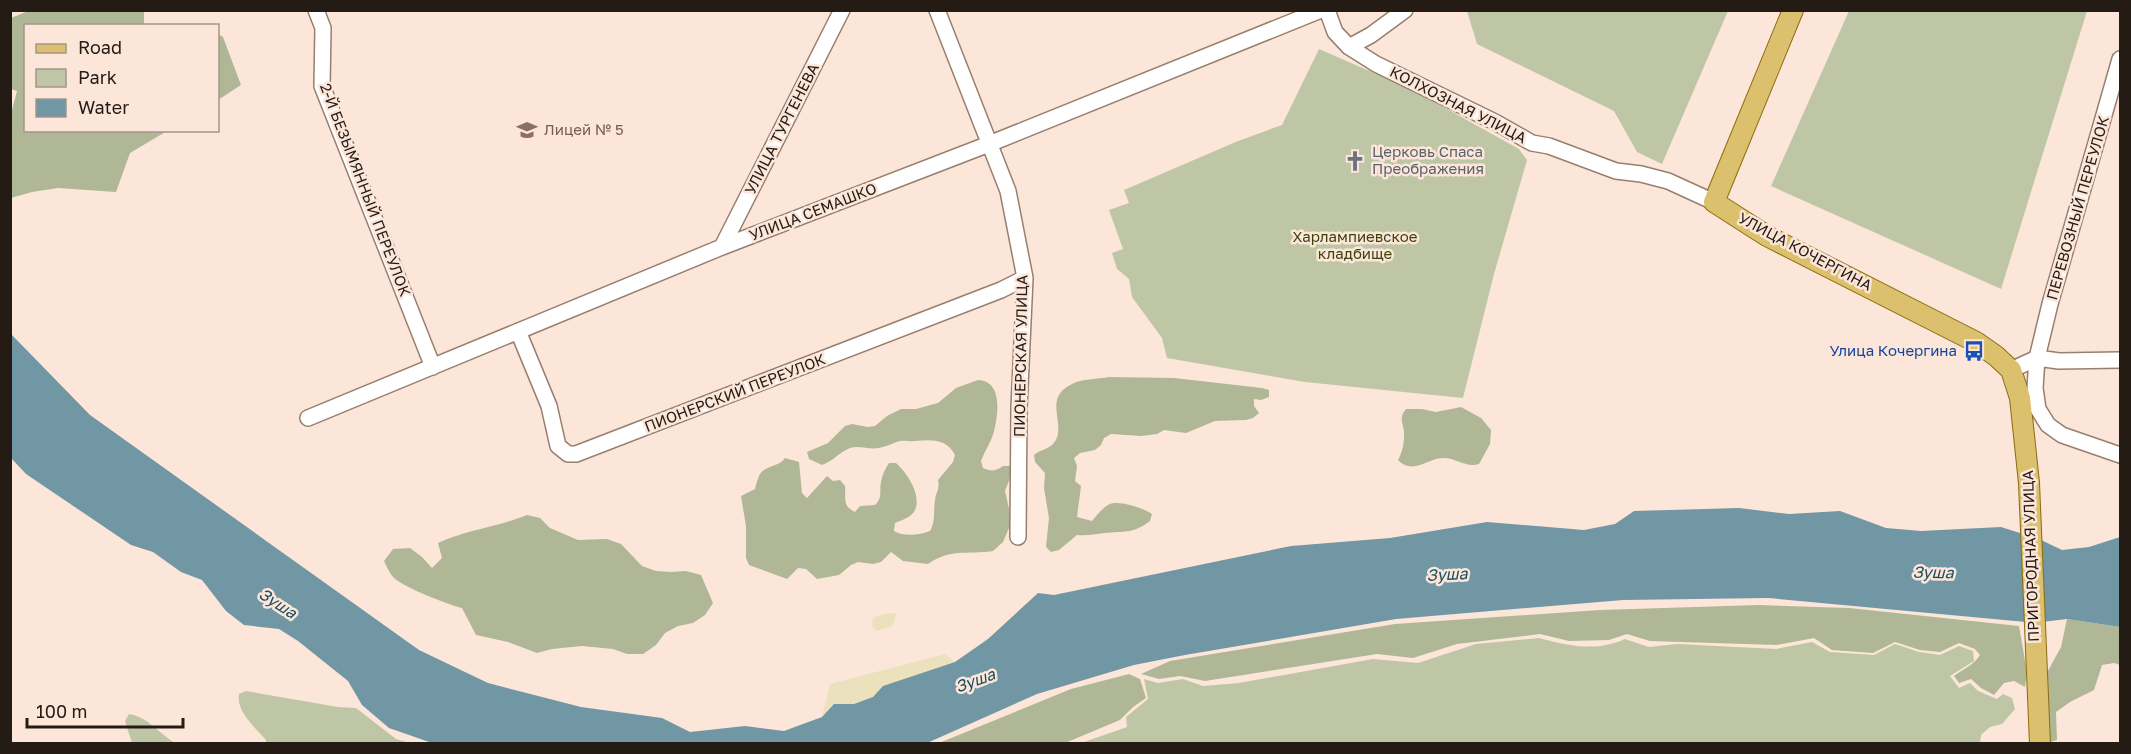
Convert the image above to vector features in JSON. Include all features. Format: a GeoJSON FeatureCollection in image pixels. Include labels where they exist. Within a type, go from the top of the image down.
{"type":"FeatureCollection","features":[{"type":"Feature","properties":{"kind":"main road"},"geometry":{"type":"LineString","coordinates":[[1714,202],[1793,10]]}},
{"type":"Feature","properties":{"kind":"main road","name":"УЛИЦА КОЧЕРГИНА"},"geometry":{"type":"LineString","coordinates":[[1714,202],[1767,236],[1976,342],[2011,370]]}},
{"type":"Feature","properties":{"kind":"main road","name":"ПРИГОРОДНАЯ УЛИЦА"},"geometry":{"type":"LineString","coordinates":[[2011,370],[2020,398],[2029,483],[2040,744]]}},
{"type":"Feature","properties":{"kind":"street","name":"2-Й БЕЗЫМЯННЫЙ ПЕРЕУЛОК"},"geometry":{"type":"LineString","coordinates":[[316,10],[323,28],[322,86],[433,367]]}},
{"type":"Feature","properties":{"kind":"street","name":"УЛИЦА ТУРГЕНЕВА"},"geometry":{"type":"LineString","coordinates":[[722,247],[842,10]]}},
{"type":"Feature","properties":{"kind":"street","name":"ПИОНЕРСКАЯ УЛИЦА"},"geometry":{"type":"LineString","coordinates":[[937,10],[1008,191],[1025,278],[1019,408],[1018,537]]}},
{"type":"Feature","properties":{"kind":"street","name":"УЛИЦА СЕМАШКО"},"geometry":{"type":"LineString","coordinates":[[308,418],[722,247],[989,144],[1321,10]]}},
{"type":"Feature","properties":{"kind":"street","name":"КОЛХОЗНАЯ УЛИЦА"},"geometry":{"type":"LineString","coordinates":[[1327,10],[1335,32],[1349,47],[1376,64],[1532,143],[1549,146],[1616,171],[1668,181],[1714,202]]}},
{"type":"Feature","properties":{"kind":"street"},"geometry":{"type":"LineString","coordinates":[[1349,47],[1371,35],[1404,10]]}},
{"type":"Feature","properties":{"kind":"street","name":"ПЕРЕВОЗНЫЙ ПЕРЕУЛОК"},"geometry":{"type":"LineString","coordinates":[[2121,59],[2050,304],[2037,358],[2035,388],[2038,409],[2048,425],[2062,435],[2121,455]]}},
{"type":"Feature","properties":{"kind":"street","name":"ПИОНЕРСКИЙ ПЕРЕУЛОК"},"geometry":{"type":"LineString","coordinates":[[518,332],[549,406],[558,446],[568,454],[576,454],[1001,290],[1025,278]]}},
{"type":"Feature","properties":{"kind":"street"},"geometry":{"type":"LineString","coordinates":[[2011,370],[2037,358],[2059,361],[2121,360]]}},
{"type":"Feature","properties":{"kind":"green space"},"geometry":{"type":"Polygon","coordinates":[[[31,10],[139,10],[144,12],[144,24],[24,24],[24,132],[165,132],[130,153],[116,192],[58,188],[11,198],[11,114],[17,91],[11,89],[11,18],[31,10]]]}},
{"type":"Feature","properties":{"kind":"green space"},"geometry":{"type":"Polygon","coordinates":[[[1467,10],[1728,11],[1662,164],[1637,152],[1614,111],[1477,44],[1467,10]]]}},
{"type":"Feature","properties":{"kind":"green space"},"geometry":{"type":"Polygon","coordinates":[[[1849,11],[2087,11],[2001,289],[1771,186],[1849,11]]]}},
{"type":"Feature","properties":{"kind":"green space"},"geometry":{"type":"Polygon","coordinates":[[[219,35],[223,37],[241,85],[219,99],[219,35]]]}},
{"type":"Feature","properties":{"kind":"green space","name":"Харлампиевское кладбище"},"geometry":{"type":"Polygon","coordinates":[[[1319,49],[1411,89],[1519,149],[1527,160],[1494,274],[1463,398],[1305,382],[1167,358],[1162,338],[1132,297],[1129,279],[1117,269],[1112,253],[1123,249],[1109,210],[1129,203],[1124,190],[1238,141],[1282,125],[1319,49]]]}},
{"type":"Feature","properties":{"kind":"green space"},"geometry":{"type":"Polygon","coordinates":[[[1109,377],[1174,378],[1262,388],[1269,390],[1269,397],[1261,400],[1254,399],[1254,406],[1259,413],[1253,418],[1215,421],[1186,433],[1164,430],[1157,434],[1141,436],[1111,434],[1104,438],[1095,450],[1080,453],[1074,458],[1077,466],[1075,481],[1081,486],[1077,517],[1092,521],[1107,505],[1119,503],[1131,505],[1152,514],[1150,521],[1128,531],[1077,535],[1059,550],[1051,552],[1046,547],[1049,518],[1044,488],[1045,473],[1035,462],[1034,455],[1052,445],[1058,436],[1056,404],[1063,390],[1080,381],[1109,377]]]}},
{"type":"Feature","properties":{"kind":"green space"},"geometry":{"type":"Polygon","coordinates":[[[978,380],[992,386],[997,401],[993,435],[981,461],[983,468],[993,470],[1011,466],[1013,470],[1005,491],[1010,513],[1009,528],[1003,542],[993,551],[952,554],[928,564],[903,561],[891,552],[881,562],[873,564],[858,562],[839,575],[817,579],[806,569],[798,568],[787,579],[749,565],[746,558],[746,526],[741,496],[755,489],[763,471],[785,458],[799,462],[802,493],[807,498],[827,476],[833,481],[840,480],[845,486],[846,504],[855,512],[860,506],[875,505],[880,497],[881,479],[885,470],[889,463],[896,463],[912,484],[917,504],[912,515],[895,523],[894,531],[912,535],[930,531],[934,520],[938,480],[953,462],[955,455],[943,443],[900,441],[884,447],[854,447],[822,465],[809,459],[807,452],[828,443],[845,426],[852,424],[875,426],[887,416],[901,409],[916,409],[938,403],[956,388],[978,380]]]}},
{"type":"Feature","properties":{"kind":"green space"},"geometry":{"type":"Polygon","coordinates":[[[1461,407],[1481,418],[1491,430],[1490,444],[1479,464],[1469,465],[1442,458],[1409,466],[1398,460],[1403,445],[1402,419],[1406,409],[1436,412],[1461,407]]]}},
{"type":"Feature","properties":{"kind":"green space"},"geometry":{"type":"Polygon","coordinates":[[[527,515],[540,518],[550,528],[578,540],[607,539],[621,544],[642,566],[656,571],[686,571],[701,575],[713,603],[705,615],[693,623],[678,626],[665,633],[656,645],[643,654],[627,654],[613,649],[582,646],[537,653],[508,642],[476,635],[462,608],[399,582],[391,574],[384,561],[393,549],[410,548],[432,568],[442,558],[438,543],[527,515]]]}},
{"type":"Feature","properties":{"kind":"green space"},"geometry":{"type":"Polygon","coordinates":[[[1759,605],[1849,608],[2019,626],[2027,672],[2025,687],[2014,681],[2004,683],[1994,695],[1971,679],[1959,683],[1954,676],[1972,664],[1980,655],[1975,649],[1959,643],[1940,652],[1920,650],[1895,642],[1873,653],[1832,650],[1814,638],[1777,645],[1650,641],[1627,634],[1609,640],[1569,641],[1540,634],[1457,644],[1413,658],[1377,654],[1205,681],[1180,676],[1159,679],[1141,674],[1170,661],[1395,624],[1600,610],[1759,605]]]}},
{"type":"Feature","properties":{"kind":"green space"},"geometry":{"type":"Polygon","coordinates":[[[2067,619],[2120,627],[2120,665],[2114,663],[2102,665],[2094,690],[2056,712],[2057,740],[2047,743],[2043,680],[2061,647],[2067,619]]]}},
{"type":"Feature","properties":{"kind":"green space"},"geometry":{"type":"Polygon","coordinates":[[[1539,638],[1593,647],[1625,639],[1649,647],[1677,644],[1776,649],[1812,642],[1830,652],[1874,655],[1895,644],[1919,652],[1940,655],[1959,646],[1973,651],[1974,661],[1950,676],[1959,688],[1970,683],[1978,691],[1997,699],[2003,694],[2012,698],[2015,709],[2002,724],[1990,727],[1981,735],[1980,744],[1081,743],[1127,727],[1126,717],[1148,699],[1144,679],[1158,683],[1183,679],[1203,686],[1239,683],[1373,659],[1418,663],[1476,644],[1539,638]]]}},
{"type":"Feature","properties":{"kind":"green space"},"geometry":{"type":"Polygon","coordinates":[[[1129,674],[1140,679],[1146,698],[1120,720],[1065,743],[939,743],[1071,689],[1129,674]]]}},
{"type":"Feature","properties":{"kind":"green space"},"geometry":{"type":"Polygon","coordinates":[[[246,691],[356,708],[396,739],[410,743],[266,743],[240,707],[239,694],[246,691]]]}},
{"type":"Feature","properties":{"kind":"green space"},"geometry":{"type":"Polygon","coordinates":[[[129,714],[148,722],[175,743],[132,743],[125,721],[129,714]]]}},
{"type":"Feature","properties":{"kind":"sand"},"geometry":{"type":"Polygon","coordinates":[[[890,613],[896,614],[893,626],[876,631],[872,626],[873,619],[890,613]]]}},
{"type":"Feature","properties":{"kind":"sand"},"geometry":{"type":"Polygon","coordinates":[[[945,654],[955,662],[884,686],[873,697],[854,704],[834,704],[822,717],[830,684],[945,654]]]}},
{"type":"Feature","properties":{"kind":"water","name":"Зуша"},"geometry":{"type":"Polygon","coordinates":[[[10,333],[90,415],[419,650],[488,683],[581,707],[662,718],[690,732],[745,726],[784,731],[822,717],[834,704],[854,704],[873,697],[883,686],[955,662],[988,639],[1038,593],[1054,595],[1291,546],[1390,538],[1487,522],[1584,530],[1615,524],[1634,511],[1739,508],[1789,514],[1840,511],[1886,528],[1921,531],[2001,527],[2023,534],[2026,622],[1768,598],[1623,600],[1396,619],[1134,665],[1037,694],[927,743],[432,743],[389,728],[362,705],[348,681],[298,641],[279,629],[244,625],[226,611],[202,580],[181,572],[153,552],[131,545],[26,474],[11,458],[10,333]]]}},
{"type":"Feature","properties":{"kind":"water"},"geometry":{"type":"Polygon","coordinates":[[[2120,537],[2120,627],[2067,619],[2042,622],[2039,539],[2062,550],[2089,547],[2120,537]]]}},
{"type":"Feature","properties":{"kind":"place","name":"Лицей № 5"},"geometry":{"type":"Point","coordinates":[527,130]}},
{"type":"Feature","properties":{"kind":"place","name":"Церковь Спаса Преображения"},"geometry":{"type":"Point","coordinates":[1355,161]}},
{"type":"Feature","properties":{"kind":"place","name":"Улица Кочергина"},"geometry":{"type":"Point","coordinates":[1974,351]}}]}
